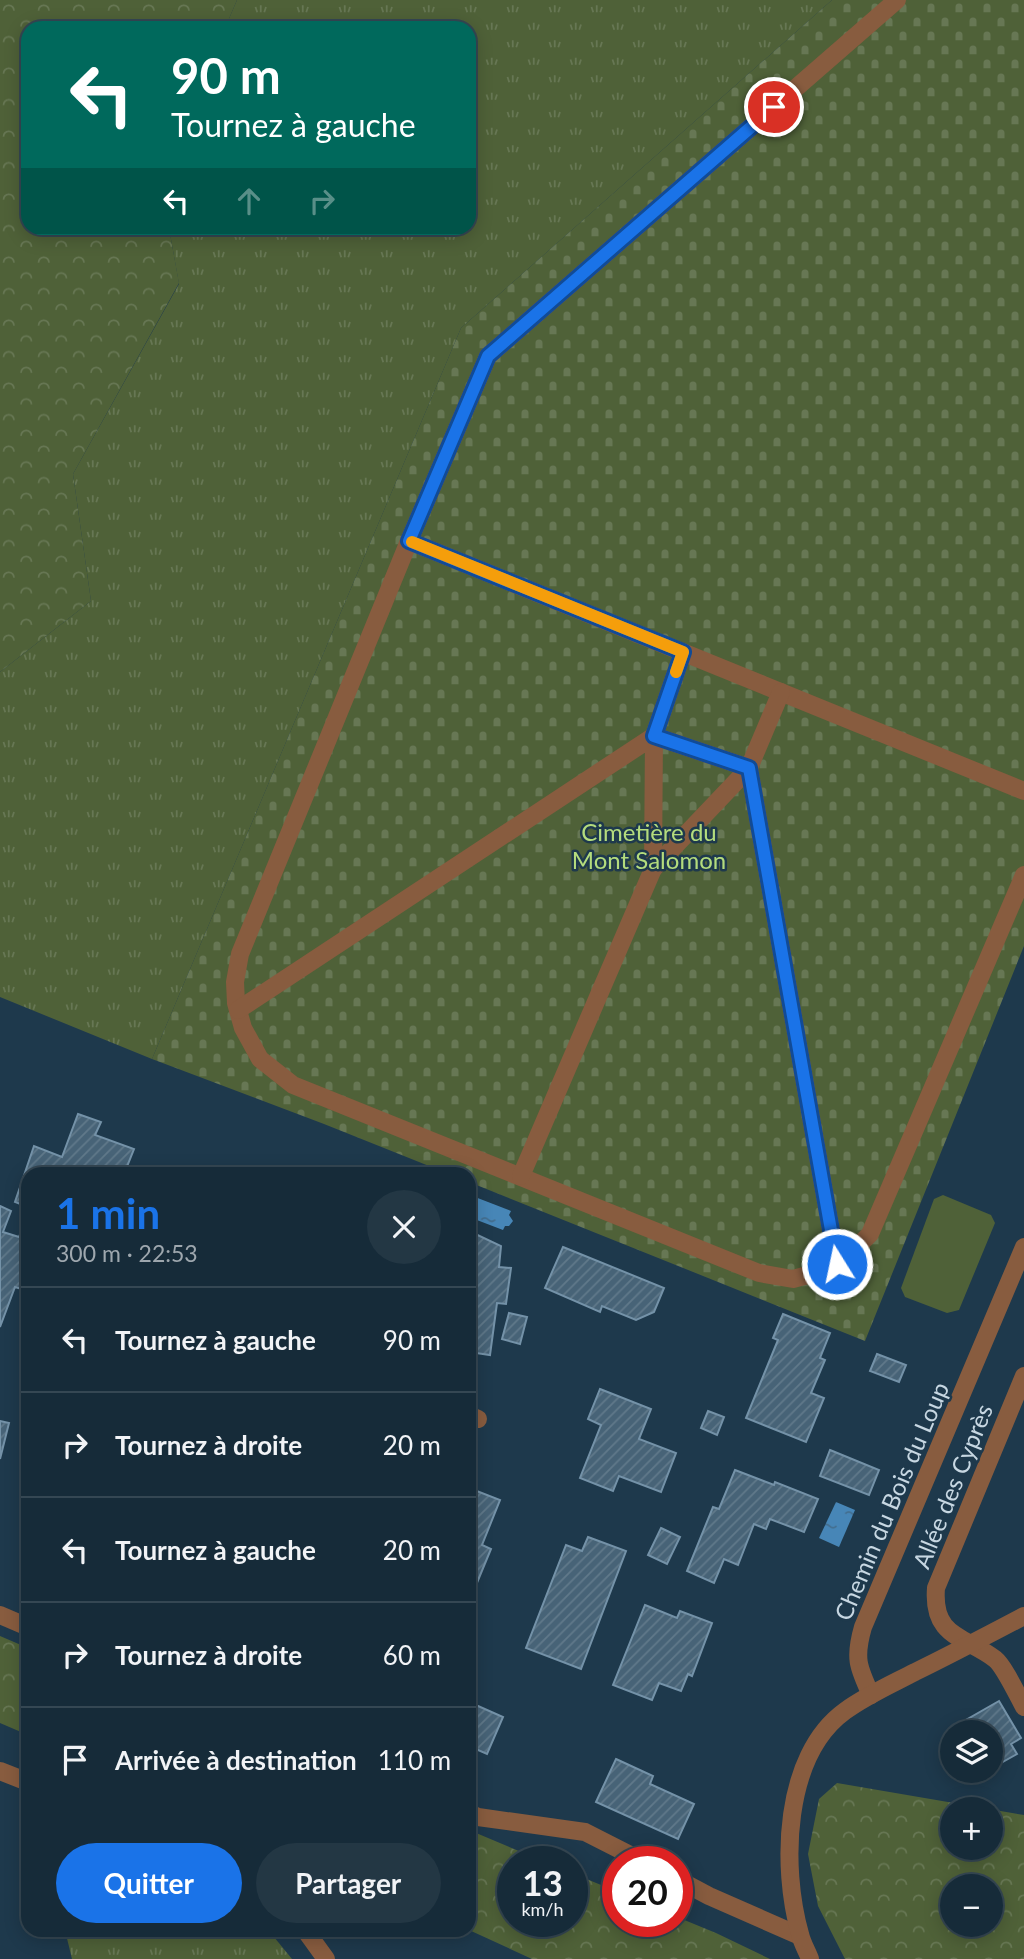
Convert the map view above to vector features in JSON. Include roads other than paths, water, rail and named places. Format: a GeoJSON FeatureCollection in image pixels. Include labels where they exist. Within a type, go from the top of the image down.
{"type":"FeatureCollection","features":[{"type":"Feature","properties":{"kind":"street"},"geometry":{"type":"LineString","coordinates":[[897,0],[488,356],[409,541],[240,954],[235,982],[238,1010],[243,1028],[260,1059],[293,1085],[759,1273],[793,1279],[819,1272],[843,1261],[870,1234],[1024,874]]}},
{"type":"Feature","properties":{"kind":"street"},"geometry":{"type":"LineString","coordinates":[[409,541],[1024,791]]}},
{"type":"Feature","properties":{"kind":"street"},"geometry":{"type":"LineString","coordinates":[[653,869],[654,736],[683,652]]}},
{"type":"Feature","properties":{"kind":"street"},"geometry":{"type":"LineString","coordinates":[[521,1177],[653,869],[749,768],[781,692]]}},
{"type":"Feature","properties":{"kind":"street"},"geometry":{"type":"LineString","coordinates":[[238,1010],[654,736]]}},
{"type":"Feature","properties":{"kind":"street"},"geometry":{"type":"LineString","coordinates":[[654,736],[749,768]]}},
{"type":"Feature","properties":{"kind":"street"},"geometry":{"type":"LineString","coordinates":[[749,768],[837,1264]]}},
{"type":"Feature","properties":{"kind":"street","name":"Chemin du Bois du Loup"},"geometry":{"type":"LineString","coordinates":[[871,1695],[858,1661],[858,1645],[863,1627],[1024,1247]]}},
{"type":"Feature","properties":{"kind":"street","name":"Allée des Cyprès"},"geometry":{"type":"LineString","coordinates":[[1024,1376],[936,1588],[935,1600],[948,1632],[997,1661],[1024,1707]]}},
{"type":"Feature","properties":{"kind":"street"},"geometry":{"type":"LineString","coordinates":[[0,1615],[21,1624]]}},
{"type":"Feature","properties":{"kind":"street"},"geometry":{"type":"LineString","coordinates":[[810,1959],[800,1936],[791,1892],[789,1848],[792,1810],[800,1779],[824,1731],[844,1712],[871,1695],[1024,1616]]}},
{"type":"Feature","properties":{"kind":"street"},"geometry":{"type":"LineString","coordinates":[[0,1771],[21,1779]]}},
{"type":"Feature","properties":{"kind":"street"},"geometry":{"type":"LineString","coordinates":[[476,1816],[585,1832],[613,1846]]}},
{"type":"Feature","properties":{"kind":"street"},"geometry":{"type":"LineString","coordinates":[[693,1888],[800,1936]]}},
{"type":"Feature","properties":{"kind":"street"},"geometry":{"type":"LineString","coordinates":[[310,1937],[326,1959]]}},
{"type":"Feature","properties":{"kind":"water"},"geometry":{"type":"Polygon","coordinates":[[[476,1197],[511,1211],[509,1215],[513,1221],[503,1230],[476,1220],[476,1197]]]}},
{"type":"Feature","properties":{"kind":"water"},"geometry":{"type":"Polygon","coordinates":[[[836,1502],[855,1510],[839,1547],[819,1538],[836,1502]]]}},
{"type":"Feature","properties":{"kind":"park label","name":"Cimetière du Mont Salomon"},"geometry":{"type":"Point","coordinates":[649,845]}}]}
